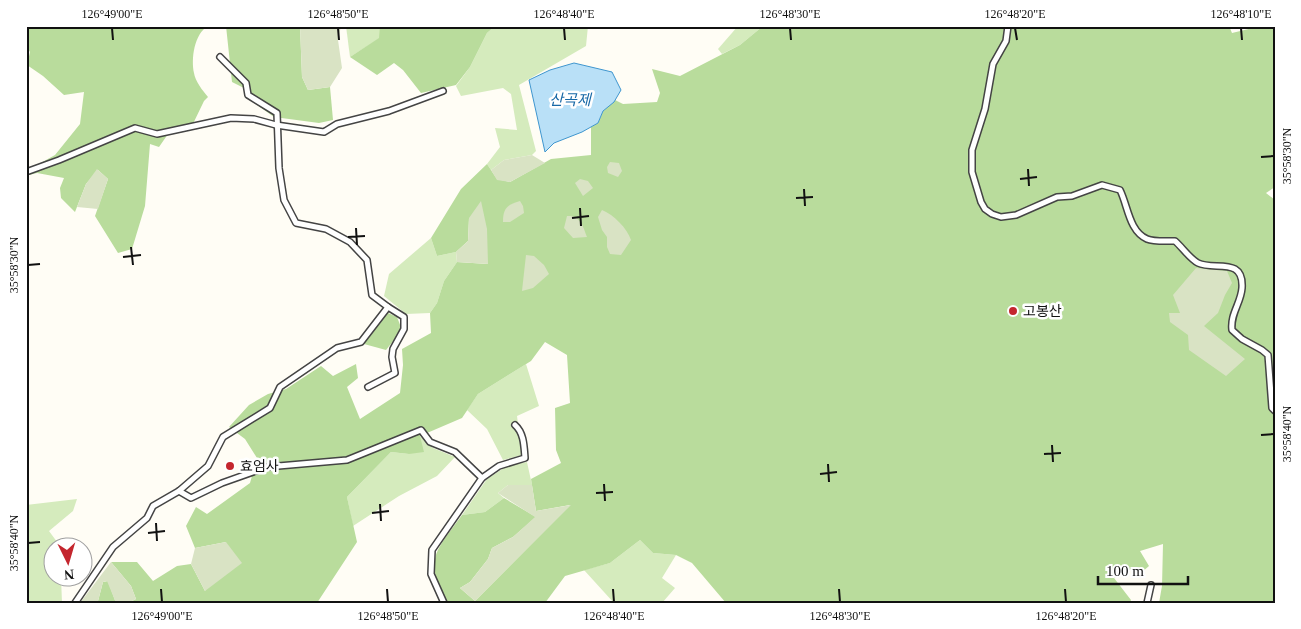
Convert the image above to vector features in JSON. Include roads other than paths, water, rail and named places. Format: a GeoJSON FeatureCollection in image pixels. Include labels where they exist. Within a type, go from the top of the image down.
{"type":"FeatureCollection","features":[{"type":"Feature","properties":{"kind":"street"},"geometry":{"type":"LineString","coordinates":[[1008,26],[1006,41],[992,64],[985,110],[972,150],[972,172],[981,202],[992,214],[1002,217],[1016,215],[1058,197],[1072,196],[1102,185],[1120,190],[1132,223],[1142,236],[1148,240],[1175,241],[1196,262],[1203,265],[1226,265],[1235,270],[1240,276],[1242,289],[1232,316],[1232,330],[1242,339],[1268,355],[1272,408],[1275,411]]}},
{"type":"Feature","properties":{"kind":"street"},"geometry":{"type":"LineString","coordinates":[[220,57],[246,83],[248,95],[276,113],[279,168],[284,200],[296,223],[326,229],[350,242],[367,260],[372,295],[404,317],[404,329],[393,349],[392,357],[395,373],[368,388]]}},
{"type":"Feature","properties":{"kind":"street"},"geometry":{"type":"LineString","coordinates":[[26,172],[135,128],[157,134],[231,118],[254,119],[324,132],[337,124],[389,111],[443,91]]}},
{"type":"Feature","properties":{"kind":"street"},"geometry":{"type":"LineString","coordinates":[[74,603],[113,547],[147,518],[154,506],[180,491],[208,466],[223,437],[270,408],[280,387],[337,348],[362,342],[388,307]]}},
{"type":"Feature","properties":{"kind":"street"},"geometry":{"type":"LineString","coordinates":[[444,603],[431,574],[432,550],[482,478],[498,466],[525,458],[523,436],[515,425]]}},
{"type":"Feature","properties":{"kind":"street"},"geometry":{"type":"LineString","coordinates":[[180,491],[191,498],[222,483],[267,467],[347,460],[421,430],[430,442],[456,452],[482,478]]}},
{"type":"Feature","properties":{"kind":"street"},"geometry":{"type":"LineString","coordinates":[[1147,603],[1150,585]]}},
{"type":"Feature","properties":{"kind":"water","name":"산곡제"},"geometry":{"type":"Polygon","coordinates":[[[574,63],[612,72],[621,90],[614,102],[603,111],[598,123],[582,132],[554,143],[545,152],[529,80],[550,70],[574,63]]]}},
{"type":"Feature","properties":{"kind":"place","name":"고봉산"},"geometry":{"type":"Point","coordinates":[1013,311]}},
{"type":"Feature","properties":{"kind":"place","name":"효엄사"},"geometry":{"type":"Point","coordinates":[230,466]}}]}
